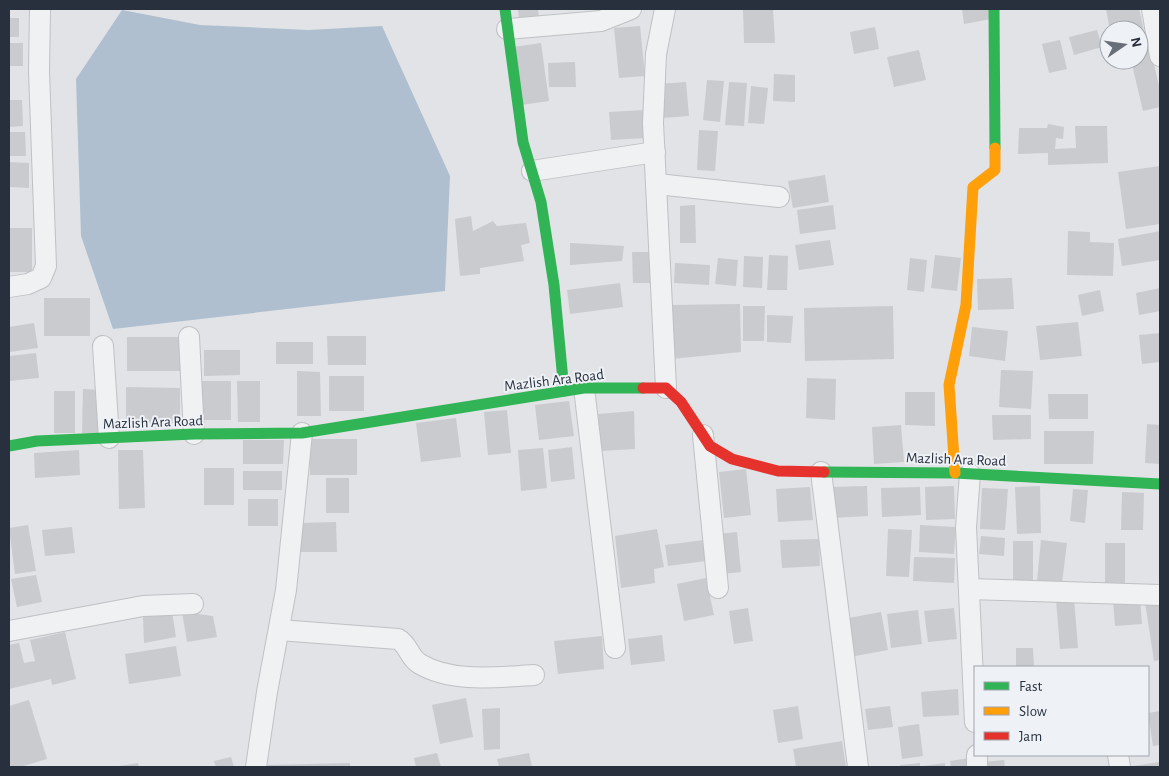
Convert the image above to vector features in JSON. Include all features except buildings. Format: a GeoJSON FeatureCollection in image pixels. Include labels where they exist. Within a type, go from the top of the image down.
{"type":"FeatureCollection","features":[{"type":"Feature","properties":{"kind":"street"},"geometry":{"type":"LineString","coordinates":[[9,287],[28,284],[41,278],[46,266],[39,71],[40,9]]}},
{"type":"Feature","properties":{"kind":"street"},"geometry":{"type":"LineString","coordinates":[[505,9],[523,142],[541,202],[554,285],[564,391]]}},
{"type":"Feature","properties":{"kind":"street"},"geometry":{"type":"LineString","coordinates":[[507,29],[601,21],[631,9]]}},
{"type":"Feature","properties":{"kind":"street"},"geometry":{"type":"LineString","coordinates":[[665,9],[656,54],[653,123],[666,388]]}},
{"type":"Feature","properties":{"kind":"street"},"geometry":{"type":"LineString","coordinates":[[974,700],[962,473],[949,385],[966,305],[973,187],[995,170],[994,9]]}},
{"type":"Feature","properties":{"kind":"street"},"geometry":{"type":"LineString","coordinates":[[1152,9],[1159,44]]}},
{"type":"Feature","properties":{"kind":"street"},"geometry":{"type":"LineString","coordinates":[[532,171],[655,152]]}},
{"type":"Feature","properties":{"kind":"street"},"geometry":{"type":"LineString","coordinates":[[657,184],[779,197]]}},
{"type":"Feature","properties":{"kind":"street"},"geometry":{"type":"LineString","coordinates":[[189,337],[194,434]]}},
{"type":"Feature","properties":{"kind":"street"},"geometry":{"type":"LineString","coordinates":[[103,346],[109,438]]}},
{"type":"Feature","properties":{"kind":"street"},"geometry":{"type":"LineString","coordinates":[[584,388],[615,648]]}},
{"type":"Feature","properties":{"kind":"street","name":"Mazlish Ara Road"},"geometry":{"type":"LineString","coordinates":[[9,446],[36,442],[194,434],[302,433],[584,388],[666,388],[681,402],[710,446],[732,459],[778,471],[962,473],[1160,484]]}},
{"type":"Feature","properties":{"kind":"street"},"geometry":{"type":"LineString","coordinates":[[256,767],[267,692],[286,590],[302,433]]}},
{"type":"Feature","properties":{"kind":"street"},"geometry":{"type":"LineString","coordinates":[[702,435],[718,588]]}},
{"type":"Feature","properties":{"kind":"street"},"geometry":{"type":"LineString","coordinates":[[821,472],[858,767]]}},
{"type":"Feature","properties":{"kind":"street"},"geometry":{"type":"LineString","coordinates":[[969,589],[1160,595]]}},
{"type":"Feature","properties":{"kind":"street"},"geometry":{"type":"LineString","coordinates":[[9,631],[143,606],[193,604]]}},
{"type":"Feature","properties":{"kind":"street"},"geometry":{"type":"LineString","coordinates":[[279,630],[398,639],[404,642],[413,659],[421,665],[458,677],[534,675]]}},
{"type":"Feature","properties":{"kind":"water"},"geometry":{"type":"Polygon","coordinates":[[[122,10],[200,25],[308,30],[382,26],[450,176],[445,291],[113,329],[81,236],[76,79],[122,10]]]}},
{"type":"Feature","properties":{"kind":"traffic: fast"},"geometry":{"type":"LineString","coordinates":[[505,9],[523,142],[541,202],[554,285],[564,391]]}},
{"type":"Feature","properties":{"kind":"traffic: fast"},"geometry":{"type":"LineString","coordinates":[[994,9],[995,148]]}},
{"type":"Feature","properties":{"kind":"traffic: fast"},"geometry":{"type":"LineString","coordinates":[[9,446],[37,441],[194,434],[302,433],[584,388],[643,388]]}},
{"type":"Feature","properties":{"kind":"traffic: fast"},"geometry":{"type":"LineString","coordinates":[[824,472],[955,473],[1160,484]]}},
{"type":"Feature","properties":{"kind":"traffic: slow"},"geometry":{"type":"LineString","coordinates":[[955,473],[949,385],[966,305],[973,187],[995,170],[995,148]]}},
{"type":"Feature","properties":{"kind":"traffic: jam"},"geometry":{"type":"LineString","coordinates":[[643,388],[666,388],[681,402],[710,446],[732,459],[778,471],[824,472]]}}]}
